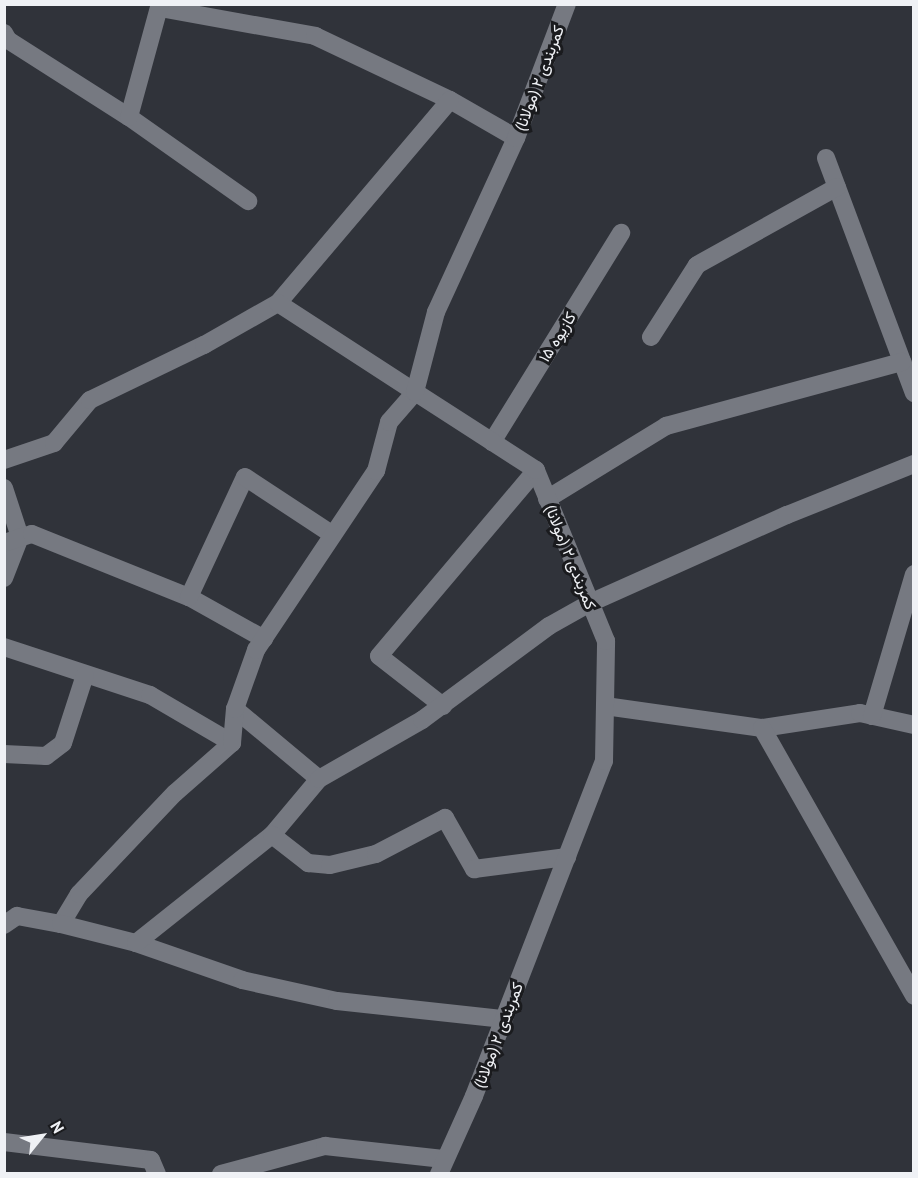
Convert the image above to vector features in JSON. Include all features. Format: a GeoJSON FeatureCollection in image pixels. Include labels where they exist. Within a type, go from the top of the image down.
{"type":"FeatureCollection","features":[{"type":"Feature","properties":{"kind":"street","name":"کمربندی ۲ (مولانا)"},"geometry":{"type":"LineString","coordinates":[[415,392],[436,312],[516,138],[567,4]]}},
{"type":"Feature","properties":{"kind":"street"},"geometry":{"type":"LineString","coordinates":[[129,117],[160,6],[315,36],[450,100],[516,138]]}},
{"type":"Feature","properties":{"kind":"street"},"geometry":{"type":"LineString","coordinates":[[4,33],[8,40],[129,117],[248,201]]}},
{"type":"Feature","properties":{"kind":"street"},"geometry":{"type":"LineString","coordinates":[[4,460],[54,443],[90,400],[204,345],[278,303],[450,100]]}},
{"type":"Feature","properties":{"kind":"street"},"geometry":{"type":"LineString","coordinates":[[826,158],[914,393]]}},
{"type":"Feature","properties":{"kind":"street"},"geometry":{"type":"LineString","coordinates":[[651,337],[697,265],[837,187]]}},
{"type":"Feature","properties":{"kind":"street","name":"کازیوه ۱۵"},"geometry":{"type":"LineString","coordinates":[[492,442],[621,233]]}},
{"type":"Feature","properties":{"kind":"street"},"geometry":{"type":"LineString","coordinates":[[278,303],[536,470],[379,656],[443,706]]}},
{"type":"Feature","properties":{"kind":"street"},"geometry":{"type":"LineString","coordinates":[[548,499],[666,426],[902,362]]}},
{"type":"Feature","properties":{"kind":"street"},"geometry":{"type":"LineString","coordinates":[[61,924],[79,894],[176,793],[232,743],[235,709],[256,650],[376,471],[389,422],[415,392]]}},
{"type":"Feature","properties":{"kind":"street"},"geometry":{"type":"LineString","coordinates":[[136,943],[272,835],[319,779],[443,706],[549,626],[590,603],[787,515],[914,464]]}},
{"type":"Feature","properties":{"kind":"street","name":"کمربندی ۲ (مولانا)"},"geometry":{"type":"LineString","coordinates":[[441,1166],[474,1096],[604,761],[606,641],[536,470]]}},
{"type":"Feature","properties":{"kind":"street"},"geometry":{"type":"LineString","coordinates":[[189,597],[245,477],[333,536]]}},
{"type":"Feature","properties":{"kind":"street"},"geometry":{"type":"LineString","coordinates":[[4,488],[12,540],[4,578]]}},
{"type":"Feature","properties":{"kind":"street"},"geometry":{"type":"LineString","coordinates":[[12,540],[32,534],[189,597],[264,639]]}},
{"type":"Feature","properties":{"kind":"street"},"geometry":{"type":"LineString","coordinates":[[872,716],[914,574]]}},
{"type":"Feature","properties":{"kind":"street"},"geometry":{"type":"LineString","coordinates":[[4,647],[150,695],[232,743]]}},
{"type":"Feature","properties":{"kind":"street"},"geometry":{"type":"LineString","coordinates":[[4,754],[46,756],[63,743],[86,675]]}},
{"type":"Feature","properties":{"kind":"street"},"geometry":{"type":"LineString","coordinates":[[605,706],[762,728],[860,713],[914,725]]}},
{"type":"Feature","properties":{"kind":"street"},"geometry":{"type":"LineString","coordinates":[[235,709],[319,779]]}},
{"type":"Feature","properties":{"kind":"street"},"geometry":{"type":"LineString","coordinates":[[762,728],[914,996]]}},
{"type":"Feature","properties":{"kind":"street"},"geometry":{"type":"LineString","coordinates":[[272,835],[308,863],[330,865],[376,854],[445,818],[474,869],[567,857]]}},
{"type":"Feature","properties":{"kind":"street"},"geometry":{"type":"LineString","coordinates":[[4,925],[17,916],[61,924],[136,943],[242,980],[337,1001],[504,1019]]}},
{"type":"Feature","properties":{"kind":"street"},"geometry":{"type":"LineString","coordinates":[[4,1142],[151,1160],[157,1173]]}},
{"type":"Feature","properties":{"kind":"street"},"geometry":{"type":"LineString","coordinates":[[221,1173],[325,1146],[441,1166]]}}]}
